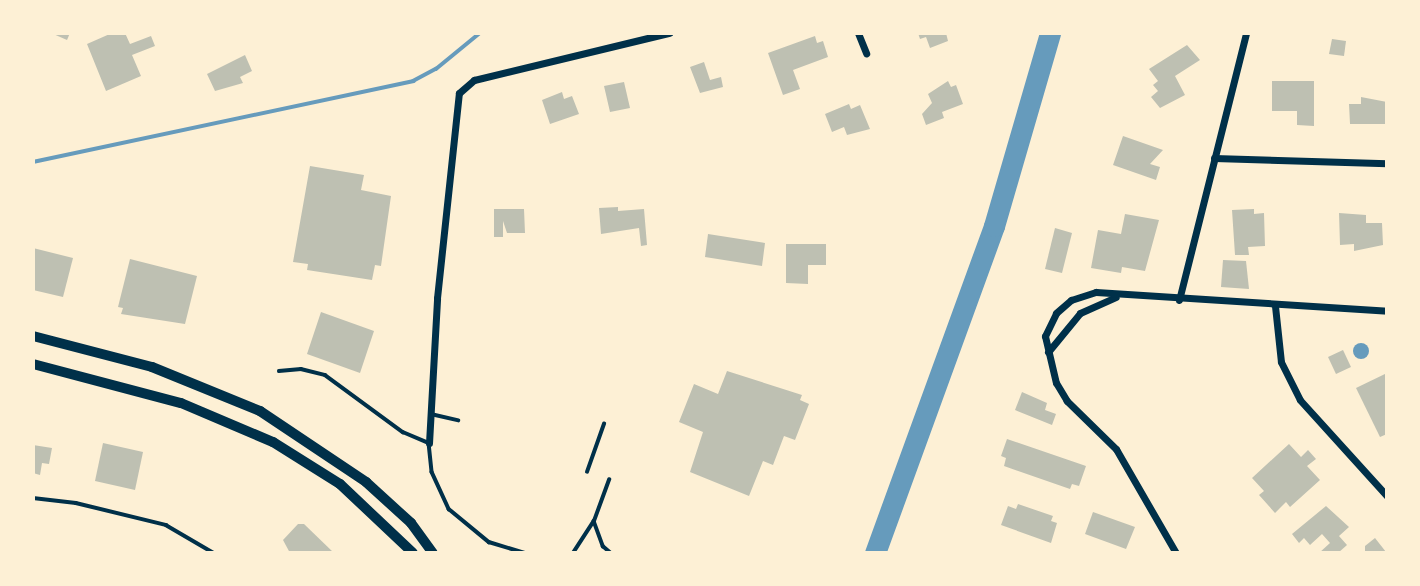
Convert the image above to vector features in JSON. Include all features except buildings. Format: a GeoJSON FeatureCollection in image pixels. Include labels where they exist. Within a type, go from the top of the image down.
{"type":"FeatureCollection","features":[{"type":"Feature","properties":{"kind":"main road"},"geometry":{"type":"LineString","coordinates":[[33,335],[152,367],[260,411],[351,469],[442,553]]}},
{"type":"Feature","properties":{"kind":"main road"},"geometry":{"type":"LineString","coordinates":[[33,364],[181,403],[273,442],[340,484],[411,551]]}},
{"type":"Feature","properties":{"kind":"main road"},"geometry":{"type":"LineString","coordinates":[[411,523],[433,553]]}},
{"type":"Feature","properties":{"kind":"street"},"geometry":{"type":"LineString","coordinates":[[429,443],[441,247],[457,101],[462,87],[481,78],[669,33]]}},
{"type":"Feature","properties":{"kind":"street"},"geometry":{"type":"LineString","coordinates":[[858,33],[866,53]]}},
{"type":"Feature","properties":{"kind":"street"},"geometry":{"type":"LineString","coordinates":[[1179,300],[1246,33]]}},
{"type":"Feature","properties":{"kind":"street"},"geometry":{"type":"LineString","coordinates":[[1214,158],[1387,163]]}},
{"type":"Feature","properties":{"kind":"street"},"geometry":{"type":"LineString","coordinates":[[1177,553],[1116,449],[1061,393],[1045,336],[1056,313],[1071,300],[1096,292],[1116,297],[1387,311]]}},
{"type":"Feature","properties":{"kind":"street"},"geometry":{"type":"LineString","coordinates":[[1048,352],[1080,313],[1116,297]]}},
{"type":"Feature","properties":{"kind":"street"},"geometry":{"type":"LineString","coordinates":[[1275,306],[1281,362],[1300,400],[1386,495]]}},
{"type":"Feature","properties":{"kind":"lane"},"geometry":{"type":"LineString","coordinates":[[279,371],[301,369],[325,375],[403,432],[429,443],[432,472],[449,509],[489,542],[525,553]]}},
{"type":"Feature","properties":{"kind":"lane"},"geometry":{"type":"LineString","coordinates":[[429,413],[458,420]]}},
{"type":"Feature","properties":{"kind":"lane"},"geometry":{"type":"LineString","coordinates":[[587,471],[604,424]]}},
{"type":"Feature","properties":{"kind":"lane"},"geometry":{"type":"LineString","coordinates":[[574,553],[594,520],[609,480]]}},
{"type":"Feature","properties":{"kind":"lane"},"geometry":{"type":"LineString","coordinates":[[33,498],[76,502],[166,524],[214,553]]}},
{"type":"Feature","properties":{"kind":"lane"},"geometry":{"type":"LineString","coordinates":[[594,520],[603,546],[611,553]]}},
{"type":"Feature","properties":{"kind":"lane"},"geometry":{"type":"LineString","coordinates":[[574,553],[598,553]]}},
{"type":"Feature","properties":{"kind":"water"},"geometry":{"type":"Polygon","coordinates":[[[1361,343],[1367,345],[1367,357],[1361,359],[1355,357],[1353,351],[1355,345],[1361,343]]]}},
{"type":"Feature","properties":{"kind":"waterway"},"geometry":{"type":"LineString","coordinates":[[33,162],[413,81],[436,69],[480,33]]}},
{"type":"Feature","properties":{"kind":"waterway"},"geometry":{"type":"LineString","coordinates":[[875,553],[994,226],[1050,33]]}}]}
